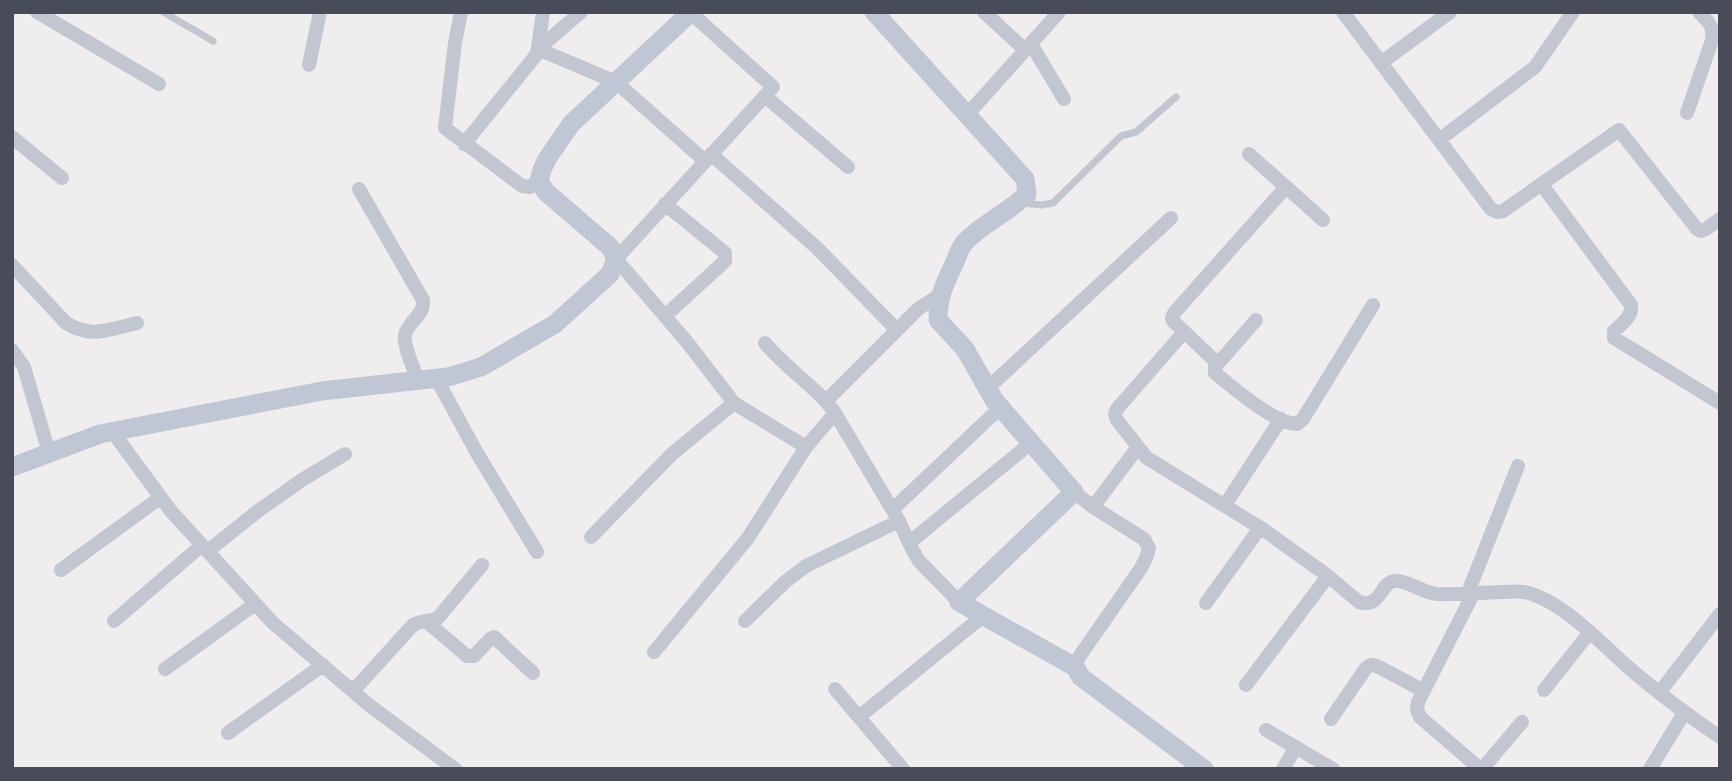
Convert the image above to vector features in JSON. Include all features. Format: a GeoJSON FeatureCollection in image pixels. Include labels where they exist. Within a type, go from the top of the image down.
{"type":"FeatureCollection","features":[{"type":"Feature","properties":{"kind":"street"},"geometry":{"type":"LineString","coordinates":[[37,12],[159,84]]}},
{"type":"Feature","properties":{"kind":"street"},"geometry":{"type":"LineString","coordinates":[[309,65],[320,12]]}},
{"type":"Feature","properties":{"kind":"street"},"geometry":{"type":"LineString","coordinates":[[12,467],[112,431],[322,391],[448,377],[481,366],[555,324],[611,274],[616,259],[773,87],[684,14],[571,124],[547,159],[539,181],[530,187],[522,186],[445,128],[460,12]]}},
{"type":"Feature","properties":{"kind":"street"},"geometry":{"type":"LineString","coordinates":[[464,144],[534,58],[538,49],[543,12]]}},
{"type":"Feature","properties":{"kind":"street"},"geometry":{"type":"LineString","coordinates":[[538,49],[581,12]]}},
{"type":"Feature","properties":{"kind":"street"},"geometry":{"type":"LineString","coordinates":[[984,12],[1028,47],[1064,99]]}},
{"type":"Feature","properties":{"kind":"street"},"geometry":{"type":"LineString","coordinates":[[967,115],[1059,12]]}},
{"type":"Feature","properties":{"kind":"street"},"geometry":{"type":"LineString","coordinates":[[1343,12],[1491,209],[1503,211],[1619,130],[1697,229],[1706,229],[1720,219]]}},
{"type":"Feature","properties":{"kind":"street"},"geometry":{"type":"LineString","coordinates":[[1381,63],[1450,12]]}},
{"type":"Feature","properties":{"kind":"street"},"geometry":{"type":"LineString","coordinates":[[1439,140],[1535,67],[1573,12]]}},
{"type":"Feature","properties":{"kind":"street"},"geometry":{"type":"LineString","coordinates":[[1687,113],[1712,40],[1713,30],[1699,12]]}},
{"type":"Feature","properties":{"kind":"street"},"geometry":{"type":"LineString","coordinates":[[877,13],[1025,179],[1027,194],[963,243],[941,294],[938,320],[965,349],[994,400],[1074,492],[1144,539],[1149,548],[1142,568],[1079,657],[1075,667]]}},
{"type":"Feature","properties":{"kind":"street"},"geometry":{"type":"LineString","coordinates":[[538,49],[616,82],[817,248],[897,330]]}},
{"type":"Feature","properties":{"kind":"street"},"geometry":{"type":"LineString","coordinates":[[765,96],[849,167]]}},
{"type":"Feature","properties":{"kind":"street"},"geometry":{"type":"LineString","coordinates":[[12,137],[62,178]]}},
{"type":"Feature","properties":{"kind":"street"},"geometry":{"type":"LineString","coordinates":[[1249,154],[1323,220]]}},
{"type":"Feature","properties":{"kind":"street"},"geometry":{"type":"LineString","coordinates":[[539,181],[546,192],[611,248],[616,259],[734,402],[806,447]]}},
{"type":"Feature","properties":{"kind":"street"},"geometry":{"type":"LineString","coordinates":[[1542,185],[1631,305],[1630,315],[1614,331],[1614,338],[1720,403]]}},
{"type":"Feature","properties":{"kind":"street"},"geometry":{"type":"LineString","coordinates":[[1216,366],[1215,361],[1172,318],[1286,187]]}},
{"type":"Feature","properties":{"kind":"street"},"geometry":{"type":"LineString","coordinates":[[359,189],[423,300],[421,312],[408,327],[405,341],[537,552]]}},
{"type":"Feature","properties":{"kind":"street"},"geometry":{"type":"LineString","coordinates":[[664,316],[725,261],[726,257],[725,253],[665,204]]}},
{"type":"Feature","properties":{"kind":"street"},"geometry":{"type":"LineString","coordinates":[[988,388],[1171,218]]}},
{"type":"Feature","properties":{"kind":"street"},"geometry":{"type":"LineString","coordinates":[[12,265],[66,323],[74,328],[94,333],[137,323]]}},
{"type":"Feature","properties":{"kind":"street"},"geometry":{"type":"LineString","coordinates":[[826,401],[918,309],[941,294]]}},
{"type":"Feature","properties":{"kind":"street"},"geometry":{"type":"LineString","coordinates":[[1256,320],[1216,366],[1215,373],[1249,400],[1281,419],[1297,424],[1303,419],[1373,305]]}},
{"type":"Feature","properties":{"kind":"street"},"geometry":{"type":"LineString","coordinates":[[1184,332],[1115,414],[1147,458],[1260,528],[1328,576],[1359,602],[1371,603],[1392,581],[1400,580],[1434,594],[1522,592],[1540,597],[1590,632],[1633,672],[1684,713],[1720,737]]}},
{"type":"Feature","properties":{"kind":"street"},"geometry":{"type":"LineString","coordinates":[[765,344],[826,401],[896,515],[924,567],[959,602],[1075,667],[1081,677],[1204,769]]}},
{"type":"Feature","properties":{"kind":"street"},"geometry":{"type":"LineString","coordinates":[[12,350],[24,367],[49,453]]}},
{"type":"Feature","properties":{"kind":"street"},"geometry":{"type":"LineString","coordinates":[[591,537],[672,453],[734,402]]}},
{"type":"Feature","properties":{"kind":"street"},"geometry":{"type":"LineString","coordinates":[[745,621],[785,582],[806,566],[896,515],[1001,407]]}},
{"type":"Feature","properties":{"kind":"street"},"geometry":{"type":"LineString","coordinates":[[654,652],[748,538],[806,447],[835,413]]}},
{"type":"Feature","properties":{"kind":"street"},"geometry":{"type":"LineString","coordinates":[[1224,505],[1281,419]]}},
{"type":"Feature","properties":{"kind":"street"},"geometry":{"type":"LineString","coordinates":[[112,431],[160,497],[273,623],[353,691],[455,769]]}},
{"type":"Feature","properties":{"kind":"street"},"geometry":{"type":"LineString","coordinates":[[909,543],[1032,442]]}},
{"type":"Feature","properties":{"kind":"street"},"geometry":{"type":"LineString","coordinates":[[1093,507],[1138,447]]}},
{"type":"Feature","properties":{"kind":"street"},"geometry":{"type":"LineString","coordinates":[[114,621],[205,548],[302,480],[345,454]]}},
{"type":"Feature","properties":{"kind":"street"},"geometry":{"type":"LineString","coordinates":[[1518,466],[1470,594],[1417,709],[1420,717],[1481,768],[1521,722]]}},
{"type":"Feature","properties":{"kind":"street"},"geometry":{"type":"LineString","coordinates":[[959,602],[1074,492]]}},
{"type":"Feature","properties":{"kind":"street"},"geometry":{"type":"LineString","coordinates":[[61,570],[160,497]]}},
{"type":"Feature","properties":{"kind":"street"},"geometry":{"type":"LineString","coordinates":[[1206,603],[1260,528]]}},
{"type":"Feature","properties":{"kind":"street"},"geometry":{"type":"LineString","coordinates":[[353,691],[413,625],[438,618],[482,565]]}},
{"type":"Feature","properties":{"kind":"street"},"geometry":{"type":"LineString","coordinates":[[1246,685],[1328,576]]}},
{"type":"Feature","properties":{"kind":"street"},"geometry":{"type":"LineString","coordinates":[[165,669],[255,604]]}},
{"type":"Feature","properties":{"kind":"street"},"geometry":{"type":"LineString","coordinates":[[1659,693],[1720,614]]}},
{"type":"Feature","properties":{"kind":"street"},"geometry":{"type":"LineString","coordinates":[[859,717],[983,616]]}},
{"type":"Feature","properties":{"kind":"street"},"geometry":{"type":"LineString","coordinates":[[426,621],[471,657],[490,639],[497,638],[533,673]]}},
{"type":"Feature","properties":{"kind":"street"},"geometry":{"type":"LineString","coordinates":[[1544,690],[1590,632]]}},
{"type":"Feature","properties":{"kind":"street"},"geometry":{"type":"LineString","coordinates":[[228,733],[323,665]]}},
{"type":"Feature","properties":{"kind":"street"},"geometry":{"type":"LineString","coordinates":[[1331,719],[1366,668],[1371,665],[1423,691]]}},
{"type":"Feature","properties":{"kind":"street"},"geometry":{"type":"LineString","coordinates":[[835,689],[903,769]]}},
{"type":"Feature","properties":{"kind":"street"},"geometry":{"type":"LineString","coordinates":[[1650,769],[1684,713]]}},
{"type":"Feature","properties":{"kind":"street"},"geometry":{"type":"LineString","coordinates":[[1266,730],[1332,769]]}},
{"type":"Feature","properties":{"kind":"street"},"geometry":{"type":"LineString","coordinates":[[1283,769],[1296,747]]}},
{"type":"Feature","properties":{"kind":"lane"},"geometry":{"type":"LineString","coordinates":[[163,12],[212,41]]}},
{"type":"Feature","properties":{"kind":"lane"},"geometry":{"type":"LineString","coordinates":[[1018,203],[1053,203],[1121,136],[1136,132],[1176,97]]}}]}
